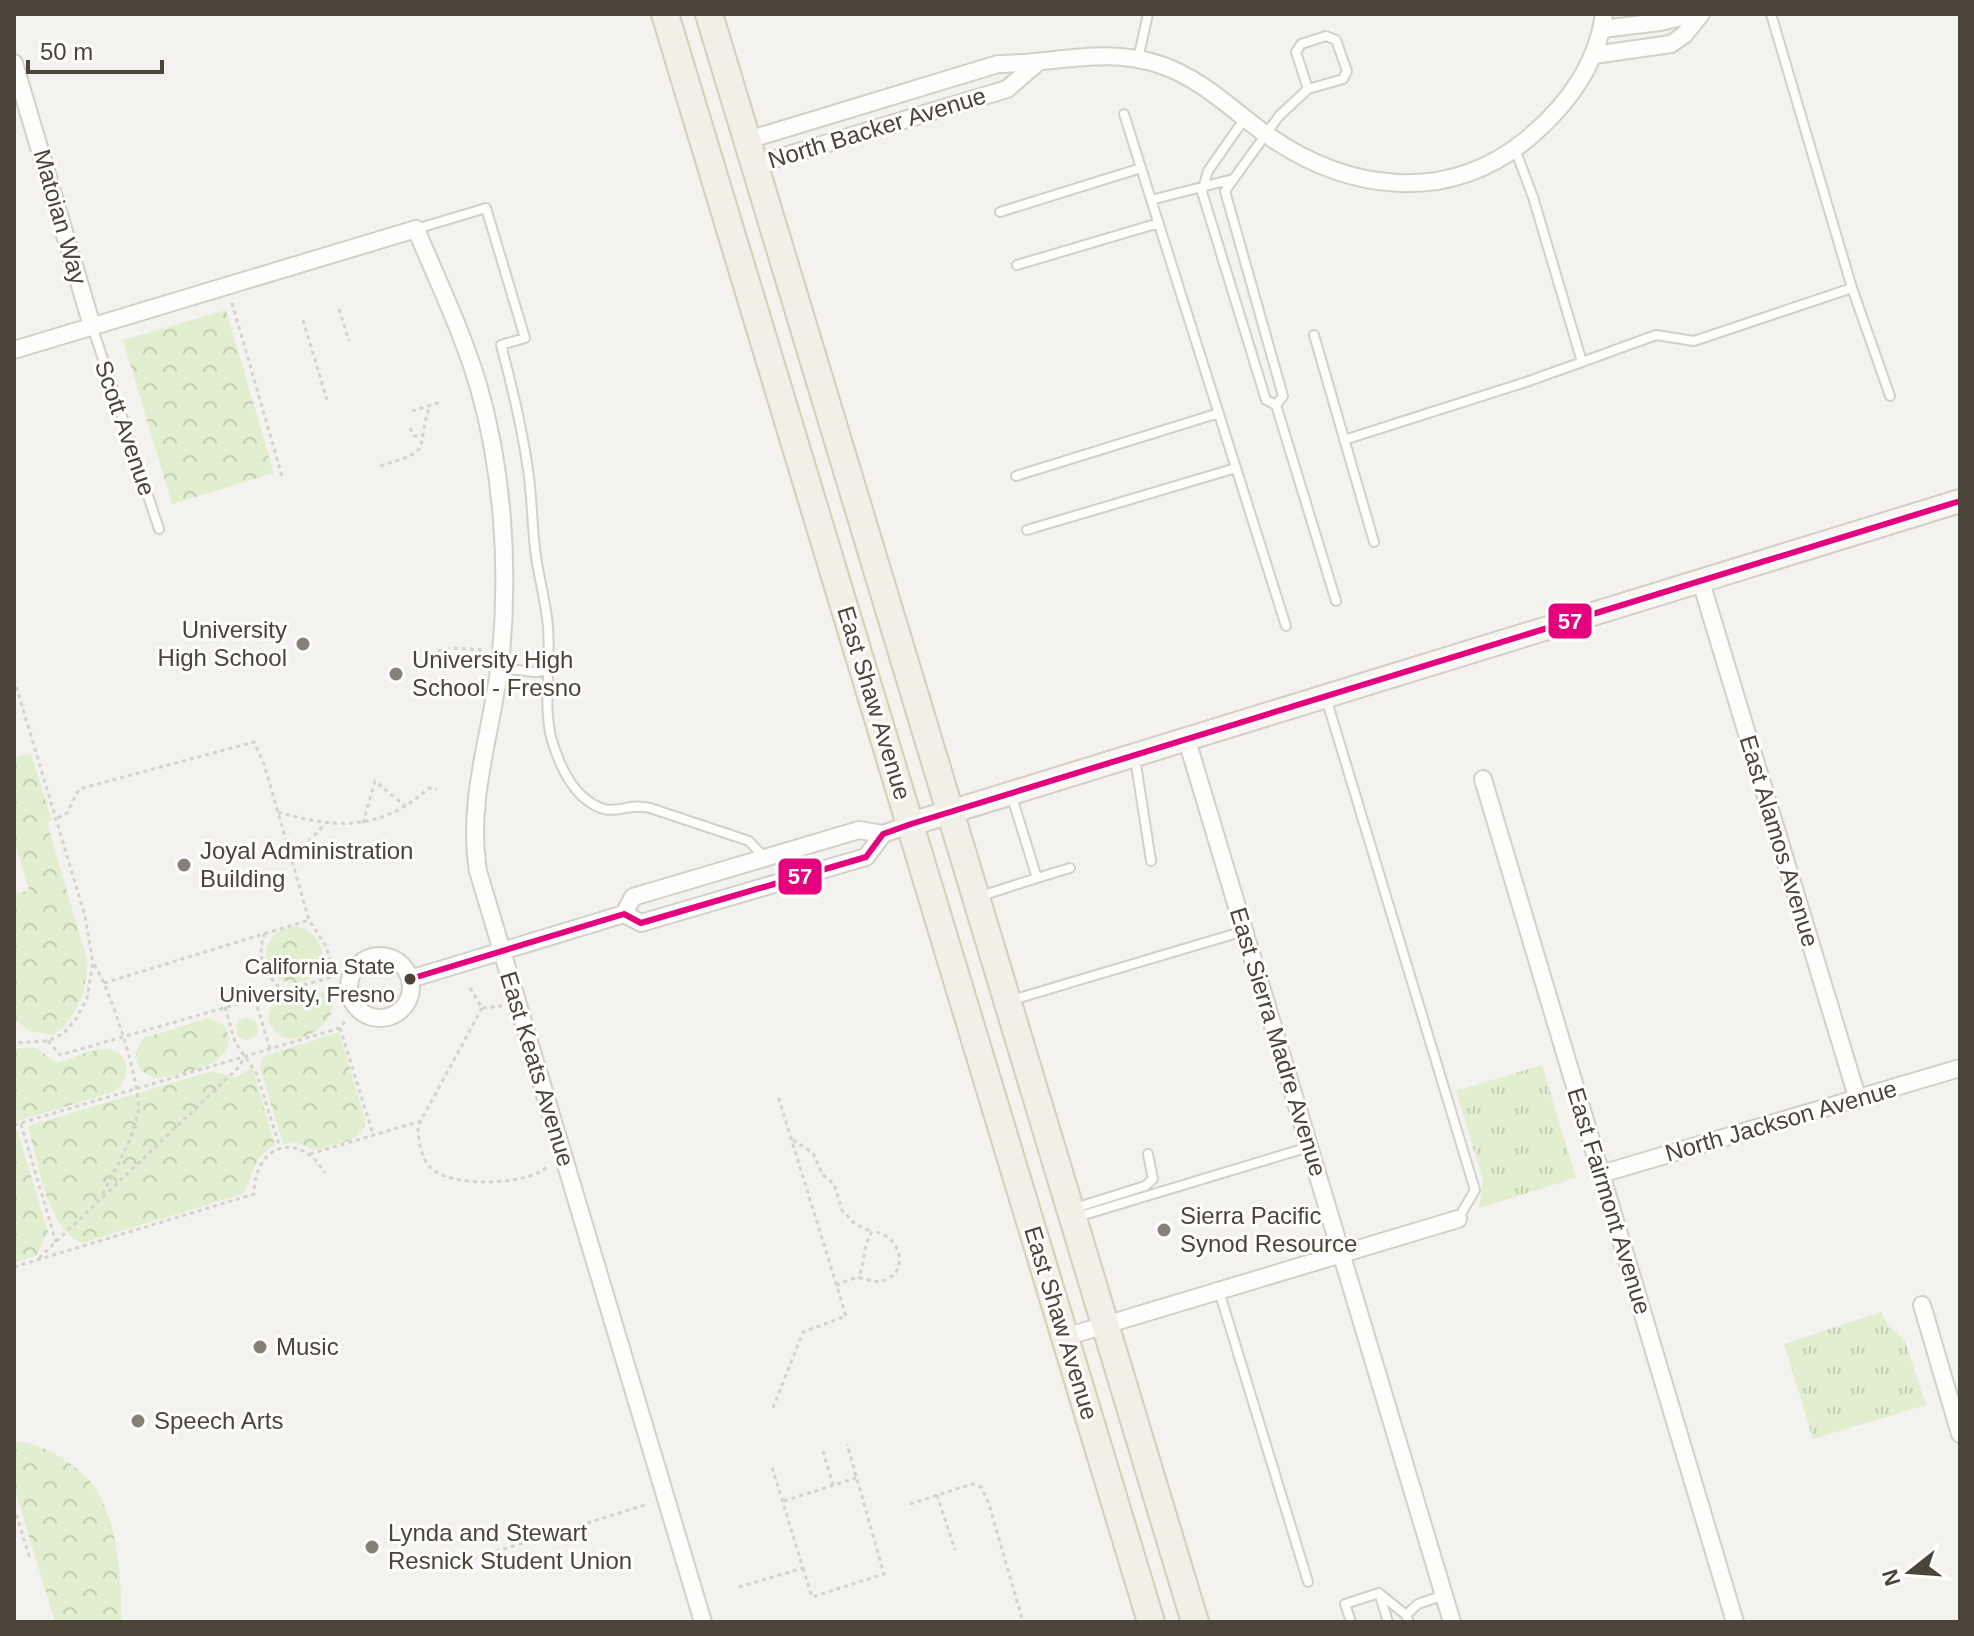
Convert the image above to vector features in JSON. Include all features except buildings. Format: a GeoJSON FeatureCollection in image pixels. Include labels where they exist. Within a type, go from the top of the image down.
{"type":"FeatureCollection","features":[{"type":"Feature","properties":{"kind":"main road","name":"East Shaw Avenue"},"geometry":{"type":"LineString","coordinates":[[665,14],[1151,1622]]}},
{"type":"Feature","properties":{"kind":"main road","name":"East Shaw Avenue"},"geometry":{"type":"LineString","coordinates":[[709,14],[1195,1622]]}},
{"type":"Feature","properties":{"kind":"street"},"geometry":{"type":"LineString","coordinates":[[1603,22],[1660,22],[1695,14]]}},
{"type":"Feature","properties":{"kind":"street"},"geometry":{"type":"LineString","coordinates":[[1594,55],[1674,43],[1701,14]]}},
{"type":"Feature","properties":{"kind":"street","name":"North Backer Avenue"},"geometry":{"type":"LineString","coordinates":[[751,152],[998,64],[1036,64],[1097,55],[1138,59],[1185,75],[1210,90],[1266,134],[1309,160],[1349,176],[1380,183],[1443,180],[1491,163],[1515,149],[1543,126],[1568,99],[1594,55],[1603,22]]}},
{"type":"Feature","properties":{"kind":"street","name":"Matoian Way"},"geometry":{"type":"LineString","coordinates":[[14,63],[92,326]]}},
{"type":"Feature","properties":{"kind":"street","name":"North Backer Avenue"},"geometry":{"type":"LineString","coordinates":[[751,152],[1007,89],[1036,64]]}},
{"type":"Feature","properties":{"kind":"street"},"geometry":{"type":"LineString","coordinates":[[14,350],[416,229]]}},
{"type":"Feature","properties":{"kind":"street","name":"East Keats Avenue"},"geometry":{"type":"LineString","coordinates":[[416,229],[466,350],[479,390],[498,490],[503,605],[499,668],[473,829],[478,871],[701,1622]]}},
{"type":"Feature","properties":{"kind":"street"},"geometry":{"type":"LineString","coordinates":[[624,914],[633,897],[859,830],[883,834],[1186,737],[1960,503]]}},
{"type":"Feature","properties":{"kind":"street","name":"East Alamos Avenue"},"geometry":{"type":"LineString","coordinates":[[1701,582],[1858,1100]]}},
{"type":"Feature","properties":{"kind":"street","name":"East Sierra Madre Avenue"},"geometry":{"type":"LineString","coordinates":[[1186,737],[1452,1622]]}},
{"type":"Feature","properties":{"kind":"street","name":"East Fairmont Avenue"},"geometry":{"type":"LineString","coordinates":[[1483,779],[1735,1622]]}},
{"type":"Feature","properties":{"kind":"street"},"geometry":{"type":"LineString","coordinates":[[410,979],[624,914],[641,923],[866,857],[883,834]]}},
{"type":"Feature","properties":{"kind":"street","name":"North Jackson Avenue"},"geometry":{"type":"LineString","coordinates":[[1601,1174],[1960,1068]]}},
{"type":"Feature","properties":{"kind":"street"},"geometry":{"type":"LineString","coordinates":[[1065,1337],[1458,1219]]}},
{"type":"Feature","properties":{"kind":"street"},"geometry":{"type":"LineString","coordinates":[[1922,1305],[1960,1434]]}},
{"type":"Feature","properties":{"kind":"lane"},"geometry":{"type":"LineString","coordinates":[[1138,59],[1148,14]]}},
{"type":"Feature","properties":{"kind":"lane"},"geometry":{"type":"LineString","coordinates":[[1771,14],[1852,288],[1890,396]]}},
{"type":"Feature","properties":{"kind":"lane"},"geometry":{"type":"LineString","coordinates":[[1276,405],[1283,396],[1225,191],[1279,116],[1308,89],[1343,79],[1347,71],[1336,40],[1326,36],[1301,44],[1296,52],[1308,89]]}},
{"type":"Feature","properties":{"kind":"lane"},"geometry":{"type":"LineString","coordinates":[[1124,114],[1286,626]]}},
{"type":"Feature","properties":{"kind":"lane"},"geometry":{"type":"LineString","coordinates":[[1245,118],[1208,171],[1202,192],[1266,400],[1276,405],[1336,601]]}},
{"type":"Feature","properties":{"kind":"lane"},"geometry":{"type":"LineString","coordinates":[[1515,149],[1533,197],[1582,362]]}},
{"type":"Feature","properties":{"kind":"lane"},"geometry":{"type":"LineString","coordinates":[[1000,212],[1141,168]]}},
{"type":"Feature","properties":{"kind":"lane"},"geometry":{"type":"LineString","coordinates":[[1151,200],[1233,179]]}},
{"type":"Feature","properties":{"kind":"lane"},"geometry":{"type":"LineString","coordinates":[[416,229],[486,208],[525,338],[501,345],[529,471],[535,548],[548,624],[548,714],[557,755],[577,790],[585,798],[611,811],[642,806],[749,841],[764,857]]}},
{"type":"Feature","properties":{"kind":"lane"},"geometry":{"type":"LineString","coordinates":[[1017,265],[1159,223]]}},
{"type":"Feature","properties":{"kind":"lane"},"geometry":{"type":"LineString","coordinates":[[1344,440],[1526,382],[1656,335],[1694,341],[1852,288]]}},
{"type":"Feature","properties":{"kind":"lane","name":"Scott Avenue"},"geometry":{"type":"LineString","coordinates":[[92,326],[159,529]]}},
{"type":"Feature","properties":{"kind":"lane"},"geometry":{"type":"LineString","coordinates":[[1314,335],[1374,542]]}},
{"type":"Feature","properties":{"kind":"lane"},"geometry":{"type":"LineString","coordinates":[[1016,476],[1219,413]]}},
{"type":"Feature","properties":{"kind":"lane"},"geometry":{"type":"LineString","coordinates":[[1027,530],[1236,468]]}},
{"type":"Feature","properties":{"kind":"lane"},"geometry":{"type":"LineString","coordinates":[[499,668],[535,672],[549,670]]}},
{"type":"Feature","properties":{"kind":"lane"},"geometry":{"type":"LineString","coordinates":[[1325,695],[1475,1190],[1458,1219]]}},
{"type":"Feature","properties":{"kind":"lane"},"geometry":{"type":"LineString","coordinates":[[1134,753],[1151,861]]}},
{"type":"Feature","properties":{"kind":"lane"},"geometry":{"type":"LineString","coordinates":[[1011,792],[1037,878]]}},
{"type":"Feature","properties":{"kind":"lane"},"geometry":{"type":"LineString","coordinates":[[977,897],[1070,868]]}},
{"type":"Feature","properties":{"kind":"lane"},"geometry":{"type":"LineString","coordinates":[[1008,1001],[1244,931]]}},
{"type":"Feature","properties":{"kind":"lane"},"geometry":{"type":"LineString","coordinates":[[1072,1214],[1309,1147]]}},
{"type":"Feature","properties":{"kind":"lane"},"geometry":{"type":"LineString","coordinates":[[1072,1214],[1145,1186],[1153,1179],[1148,1154]]}},
{"type":"Feature","properties":{"kind":"lane"},"geometry":{"type":"LineString","coordinates":[[1219,1291],[1308,1582]]}},
{"type":"Feature","properties":{"kind":"lane"},"geometry":{"type":"LineString","coordinates":[[1379,1593],[1407,1619],[1418,1604],[1444,1595]]}},
{"type":"Feature","properties":{"kind":"lane"},"geometry":{"type":"LineString","coordinates":[[1351,1622],[1345,1604],[1379,1593]]}},
{"type":"Feature","properties":{"kind":"lane"},"geometry":{"type":"LineString","coordinates":[[1379,1593],[1388,1622]]}},
{"type":"Feature","properties":{"kind":"path"},"geometry":{"type":"LineString","coordinates":[[232,303],[282,476]]}},
{"type":"Feature","properties":{"kind":"path"},"geometry":{"type":"LineString","coordinates":[[339,309],[349,341]]}},
{"type":"Feature","properties":{"kind":"path"},"geometry":{"type":"LineString","coordinates":[[303,320],[327,400]]}},
{"type":"Feature","properties":{"kind":"path"},"geometry":{"type":"LineString","coordinates":[[412,411],[441,402]]}},
{"type":"Feature","properties":{"kind":"path"},"geometry":{"type":"LineString","coordinates":[[380,466],[413,456],[423,445],[430,405]]}},
{"type":"Feature","properties":{"kind":"path"},"geometry":{"type":"LineString","coordinates":[[410,428],[414,436],[423,436]]}},
{"type":"Feature","properties":{"kind":"path"},"geometry":{"type":"LineString","coordinates":[[438,651],[455,648],[484,650]]}},
{"type":"Feature","properties":{"kind":"path"},"geometry":{"type":"LineString","coordinates":[[14,679],[85,916],[93,963],[82,1010],[64,1033],[48,1041],[14,1043]]}},
{"type":"Feature","properties":{"kind":"path"},"geometry":{"type":"LineString","coordinates":[[48,1041],[60,1055],[335,976],[326,946],[309,920],[254,742],[79,789],[67,813],[56,819]]}},
{"type":"Feature","properties":{"kind":"path"},"geometry":{"type":"LineString","coordinates":[[363,823],[375,781],[406,807]]}},
{"type":"Feature","properties":{"kind":"path"},"geometry":{"type":"LineString","coordinates":[[278,812],[325,823],[363,823],[387,817],[406,807],[429,788],[437,789]]}},
{"type":"Feature","properties":{"kind":"path"},"geometry":{"type":"LineString","coordinates":[[292,859],[325,823]]}},
{"type":"Feature","properties":{"kind":"path"},"geometry":{"type":"LineString","coordinates":[[104,983],[309,920]]}},
{"type":"Feature","properties":{"kind":"path"},"geometry":{"type":"LineString","coordinates":[[265,933],[261,962],[264,971],[282,991]]}},
{"type":"Feature","properties":{"kind":"path"},"geometry":{"type":"LineString","coordinates":[[93,963],[104,983],[138,1090],[138,1114],[122,1156],[99,1200]]}},
{"type":"Feature","properties":{"kind":"path"},"geometry":{"type":"LineString","coordinates":[[470,988],[482,1008]]}},
{"type":"Feature","properties":{"kind":"path"},"geometry":{"type":"LineString","coordinates":[[255,998],[270,1049]]}},
{"type":"Feature","properties":{"kind":"path"},"geometry":{"type":"LineString","coordinates":[[482,1008],[504,1006]]}},
{"type":"Feature","properties":{"kind":"path"},"geometry":{"type":"LineString","coordinates":[[225,1007],[235,1042],[257,1074],[280,1149]]}},
{"type":"Feature","properties":{"kind":"path"},"geometry":{"type":"LineString","coordinates":[[482,1008],[421,1121],[418,1136],[426,1161],[432,1169],[454,1179],[514,1180],[546,1170],[551,1163]]}},
{"type":"Feature","properties":{"kind":"path"},"geometry":{"type":"LineString","coordinates":[[14,1125],[340,1028],[346,1020]]}},
{"type":"Feature","properties":{"kind":"path"},"geometry":{"type":"LineString","coordinates":[[340,1028],[373,1134]]}},
{"type":"Feature","properties":{"kind":"path"},"geometry":{"type":"LineString","coordinates":[[37,1260],[239,1067],[245,1056]]}},
{"type":"Feature","properties":{"kind":"path"},"geometry":{"type":"LineString","coordinates":[[773,1408],[803,1332],[846,1316],[778,1096]]}},
{"type":"Feature","properties":{"kind":"path"},"geometry":{"type":"LineString","coordinates":[[310,1154],[421,1121]]}},
{"type":"Feature","properties":{"kind":"path"},"geometry":{"type":"LineString","coordinates":[[21,1124],[56,1242]]}},
{"type":"Feature","properties":{"kind":"path"},"geometry":{"type":"LineString","coordinates":[[792,1140],[813,1153],[823,1175],[834,1184],[842,1210],[855,1224],[872,1232],[878,1231],[898,1247],[900,1264],[892,1276],[879,1282],[858,1278],[836,1285]]}},
{"type":"Feature","properties":{"kind":"path"},"geometry":{"type":"LineString","coordinates":[[14,1267],[254,1194],[254,1180],[259,1166],[270,1153],[280,1149],[291,1147],[306,1150],[325,1173]]}},
{"type":"Feature","properties":{"kind":"path"},"geometry":{"type":"LineString","coordinates":[[858,1278],[864,1266],[867,1239],[872,1232]]}},
{"type":"Feature","properties":{"kind":"path"},"geometry":{"type":"LineString","coordinates":[[772,1467],[812,1597],[884,1574],[847,1444]]}},
{"type":"Feature","properties":{"kind":"path"},"geometry":{"type":"LineString","coordinates":[[823,1451],[833,1485]]}},
{"type":"Feature","properties":{"kind":"path"},"geometry":{"type":"LineString","coordinates":[[783,1501],[856,1478]]}},
{"type":"Feature","properties":{"kind":"path"},"geometry":{"type":"LineString","coordinates":[[910,1504],[972,1484],[981,1487],[989,1504],[1023,1622]]}},
{"type":"Feature","properties":{"kind":"path"},"geometry":{"type":"LineString","coordinates":[[937,1495],[955,1550]]}},
{"type":"Feature","properties":{"kind":"path"},"geometry":{"type":"LineString","coordinates":[[465,1561],[645,1505]]}},
{"type":"Feature","properties":{"kind":"path"},"geometry":{"type":"LineString","coordinates":[[14,1507],[30,1559]]}},
{"type":"Feature","properties":{"kind":"path"},"geometry":{"type":"LineString","coordinates":[[739,1587],[803,1568]]}},
{"type":"Feature","properties":{"kind":"green space"},"geometry":{"type":"Polygon","coordinates":[[[226,310],[274,473],[172,504],[123,340],[226,310]]]}},
{"type":"Feature","properties":{"kind":"green space"},"geometry":{"type":"Polygon","coordinates":[[[31,753],[52,821],[47,823],[88,963],[83,995],[63,1028],[53,1035],[29,1031],[14,1019],[14,895],[29,890],[14,841],[14,758],[31,753]]]}},
{"type":"Feature","properties":{"kind":"green space"},"geometry":{"type":"Polygon","coordinates":[[[294,927],[314,935],[322,955],[314,975],[294,983],[274,975],[266,955],[274,935],[294,927]]]}},
{"type":"Feature","properties":{"kind":"green space"},"geometry":{"type":"Polygon","coordinates":[[[311,988],[327,995],[332,1006],[329,1018],[319,1029],[305,1036],[290,1039],[277,1034],[268,1019],[273,1005],[289,993],[311,988]]]}},
{"type":"Feature","properties":{"kind":"green space"},"geometry":{"type":"Polygon","coordinates":[[[209,1018],[223,1024],[229,1037],[227,1048],[220,1057],[195,1070],[156,1078],[139,1067],[137,1050],[144,1038],[209,1018]]]}},
{"type":"Feature","properties":{"kind":"green space"},"geometry":{"type":"Polygon","coordinates":[[[243,1018],[251,1018],[258,1029],[251,1040],[243,1040],[236,1033],[236,1025],[243,1018]]]}},
{"type":"Feature","properties":{"kind":"green space"},"geometry":{"type":"Polygon","coordinates":[[[339,1032],[365,1120],[364,1127],[354,1138],[314,1150],[300,1143],[283,1144],[260,1068],[261,1060],[267,1055],[339,1032]]]}},
{"type":"Feature","properties":{"kind":"green space"},"geometry":{"type":"Polygon","coordinates":[[[16,1048],[36,1048],[57,1063],[107,1049],[121,1055],[125,1061],[126,1075],[113,1092],[14,1122],[16,1048]]]}},
{"type":"Feature","properties":{"kind":"green space"},"geometry":{"type":"Polygon","coordinates":[[[1542,1065],[1576,1178],[1479,1208],[1483,1180],[1456,1091],[1542,1065]]]}},
{"type":"Feature","properties":{"kind":"green space"},"geometry":{"type":"Polygon","coordinates":[[[252,1067],[275,1145],[257,1162],[243,1194],[82,1243],[70,1235],[60,1223],[45,1192],[28,1126],[212,1071],[236,1078],[252,1067]]]}},
{"type":"Feature","properties":{"kind":"green space"},"geometry":{"type":"Polygon","coordinates":[[[17,1130],[48,1232],[36,1256],[14,1263],[14,1131],[17,1130]]]}},
{"type":"Feature","properties":{"kind":"green space"},"geometry":{"type":"Polygon","coordinates":[[[1881,1312],[1888,1325],[1905,1341],[1926,1405],[1813,1439],[1784,1344],[1881,1312]]]}},
{"type":"Feature","properties":{"kind":"green space"},"geometry":{"type":"Polygon","coordinates":[[[14,1441],[38,1446],[60,1457],[93,1485],[108,1515],[117,1551],[121,1622],[55,1622],[14,1487],[14,1441]]]}},
{"type":"Feature","properties":{"kind":"transit line","name":"57"},"geometry":{"type":"LineString","coordinates":[[410,979],[624,914],[641,923],[866,857],[883,834],[911,824],[1960,501]]}},
{"type":"Feature","properties":{"kind":"place","name":"University High School"},"geometry":{"type":"Point","coordinates":[303,644]}},
{"type":"Feature","properties":{"kind":"place","name":"University High School - Fresno"},"geometry":{"type":"Point","coordinates":[396,674]}},
{"type":"Feature","properties":{"kind":"place","name":"Joyal Administration Building"},"geometry":{"type":"Point","coordinates":[184,865]}},
{"type":"Feature","properties":{"kind":"place","name":"California State University, Fresno"},"geometry":{"type":"Point","coordinates":[410,979]}},
{"type":"Feature","properties":{"kind":"place","name":"Sierra Pacific Synod Resource"},"geometry":{"type":"Point","coordinates":[1164,1230]}},
{"type":"Feature","properties":{"kind":"place","name":"Music"},"geometry":{"type":"Point","coordinates":[260,1347]}},
{"type":"Feature","properties":{"kind":"place","name":"Speech Arts"},"geometry":{"type":"Point","coordinates":[138,1421]}},
{"type":"Feature","properties":{"kind":"place","name":"Lynda and Stewart Resnick Student Union"},"geometry":{"type":"Point","coordinates":[372,1547]}}]}
